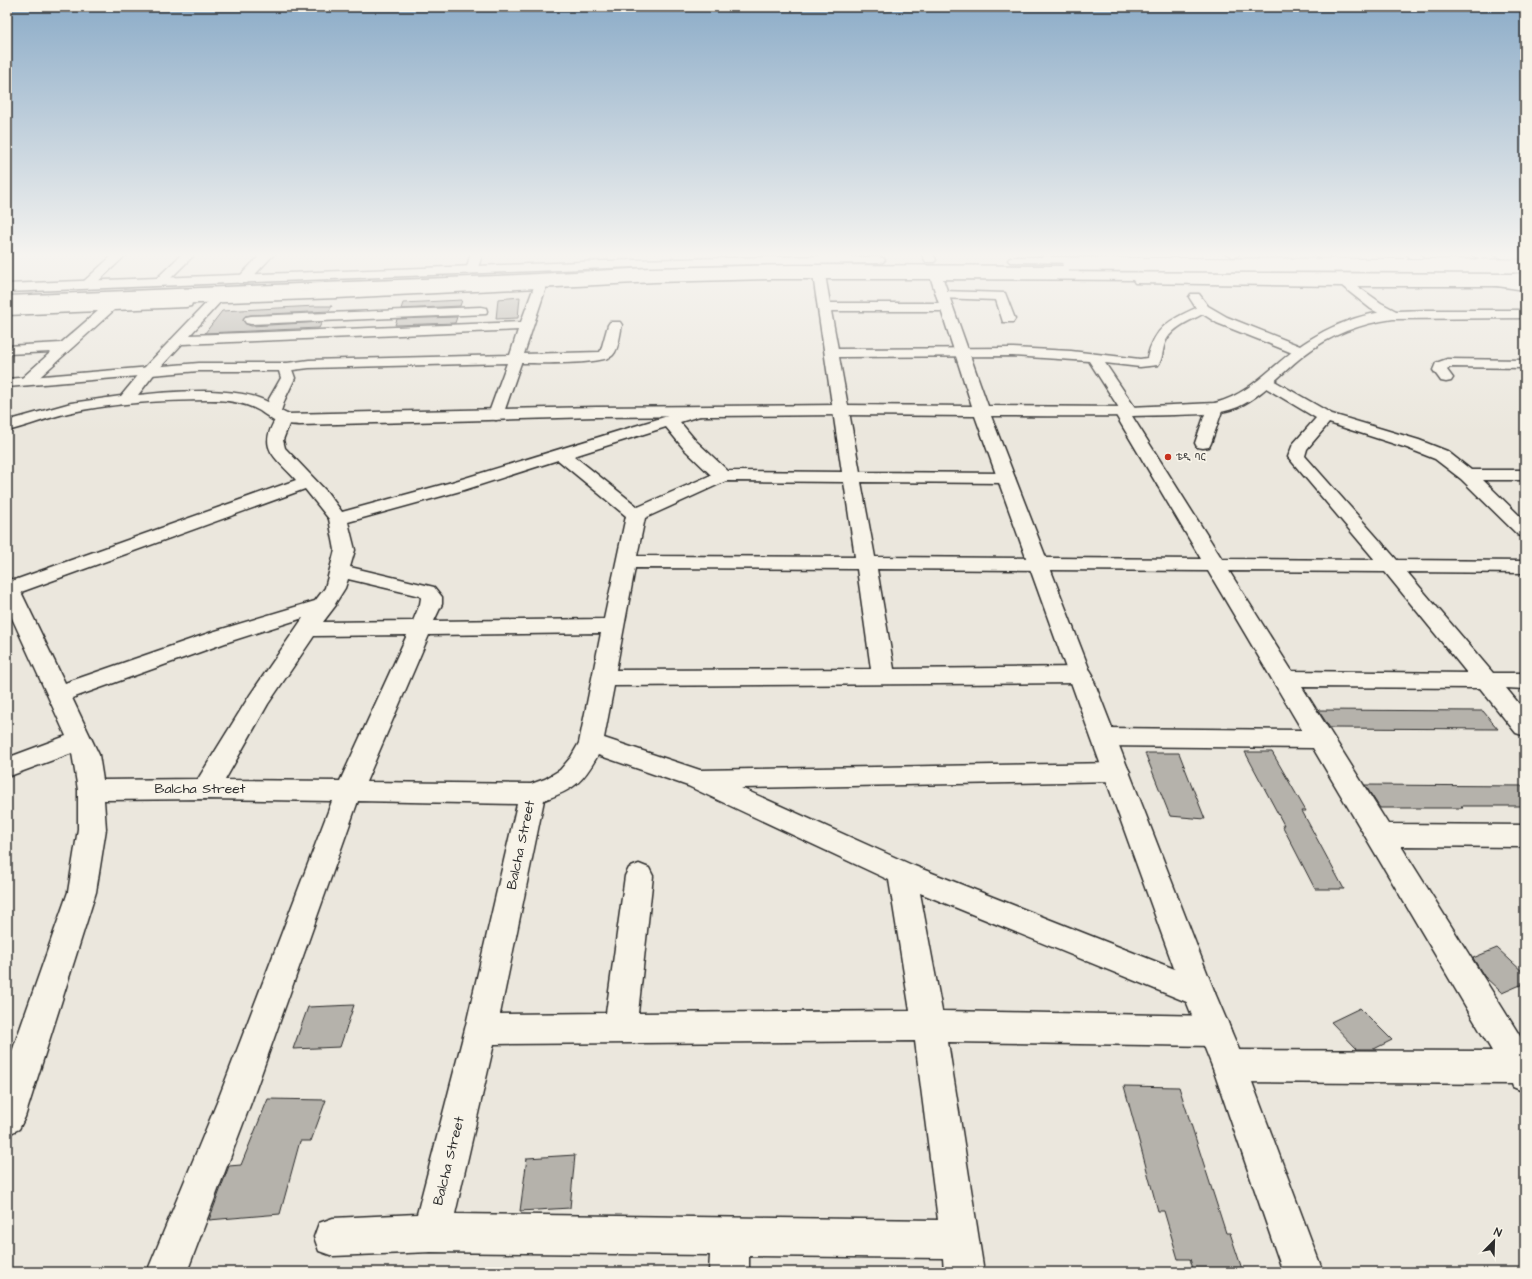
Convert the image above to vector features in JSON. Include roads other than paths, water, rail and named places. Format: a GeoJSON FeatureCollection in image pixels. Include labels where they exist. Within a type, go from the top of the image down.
{"type":"FeatureCollection","features":[{"type":"Feature","properties":{"kind":"main road"},"geometry":{"type":"LineString","coordinates":[[27,381],[102,313]]}},
{"type":"Feature","properties":{"kind":"main road"},"geometry":{"type":"LineString","coordinates":[[126,400],[150,370],[204,313]]}},
{"type":"Feature","properties":{"kind":"main road"},"geometry":{"type":"LineString","coordinates":[[251,320],[442,313]]}},
{"type":"Feature","properties":{"kind":"main road"},"geometry":{"type":"LineString","coordinates":[[496,415],[531,313]]}},
{"type":"Feature","properties":{"kind":"main road"},"geometry":{"type":"LineString","coordinates":[[824,313],[867,564],[884,677]]}},
{"type":"Feature","properties":{"kind":"main road"},"geometry":{"type":"LineString","coordinates":[[948,313],[1006,478],[1082,675],[1200,993],[1229,1066],[1302,1272]]}},
{"type":"Feature","properties":{"kind":"main road"},"geometry":{"type":"LineString","coordinates":[[1006,313],[1008,319]]}},
{"type":"Feature","properties":{"kind":"main road"},"geometry":{"type":"LineString","coordinates":[[831,352],[1047,353],[1140,363],[1153,362],[1158,343],[1165,332],[1173,325],[1196,313]]}},
{"type":"Feature","properties":{"kind":"main road"},"geometry":{"type":"LineString","coordinates":[[1209,313],[1222,320],[1300,351]]}},
{"type":"Feature","properties":{"kind":"main road"},"geometry":{"type":"LineString","coordinates":[[1388,313],[1392,315]]}},
{"type":"Feature","properties":{"kind":"main road"},"geometry":{"type":"LineString","coordinates":[[7,426],[28,418],[58,410],[94,403],[126,400],[222,396],[243,399],[260,405],[278,416],[319,420],[496,415],[841,410],[1126,412],[1215,408],[1232,404],[1246,396],[1266,382],[1300,351],[1334,331],[1372,318],[1392,315],[1525,314]]}},
{"type":"Feature","properties":{"kind":"main road"},"geometry":{"type":"LineString","coordinates":[[383,332],[389,315]]}},
{"type":"Feature","properties":{"kind":"main road"},"geometry":{"type":"LineString","coordinates":[[178,340],[318,349],[515,358],[593,357],[604,355],[608,352],[615,325]]}},
{"type":"Feature","properties":{"kind":"main road"},"geometry":{"type":"LineString","coordinates":[[7,383],[207,366],[285,367],[318,349],[383,332],[526,326]]}},
{"type":"Feature","properties":{"kind":"main road"},"geometry":{"type":"LineString","coordinates":[[7,350],[64,347]]}},
{"type":"Feature","properties":{"kind":"main road"},"geometry":{"type":"LineString","coordinates":[[1094,358],[1215,566],[1524,1070]]}},
{"type":"Feature","properties":{"kind":"main road"},"geometry":{"type":"LineString","coordinates":[[1446,378],[1440,370],[1442,366],[1447,363],[1525,364]]}},
{"type":"Feature","properties":{"kind":"main road"},"geometry":{"type":"LineString","coordinates":[[206,789],[258,701],[325,605],[335,588],[345,550],[338,519],[321,496],[277,449],[277,399],[288,378],[285,367]]}},
{"type":"Feature","properties":{"kind":"main road"},"geometry":{"type":"LineString","coordinates":[[1266,382],[1326,416],[1432,450],[1449,460],[1525,531]]}},
{"type":"Feature","properties":{"kind":"main road"},"geometry":{"type":"LineString","coordinates":[[1203,442],[1215,408]]}},
{"type":"Feature","properties":{"kind":"main road"},"geometry":{"type":"LineString","coordinates":[[338,519],[458,486],[697,412]]}},
{"type":"Feature","properties":{"kind":"main road"},"geometry":{"type":"LineString","coordinates":[[1326,416],[1299,448],[1296,457],[1390,565],[1525,727]]}},
{"type":"Feature","properties":{"kind":"main road"},"geometry":{"type":"LineString","coordinates":[[669,420],[690,445],[723,476]]}},
{"type":"Feature","properties":{"kind":"main road"},"geometry":{"type":"LineString","coordinates":[[562,454],[636,515]]}},
{"type":"Feature","properties":{"kind":"main road"},"geometry":{"type":"LineString","coordinates":[[1466,475],[1525,475]]}},
{"type":"Feature","properties":{"kind":"main road"},"geometry":{"type":"LineString","coordinates":[[636,515],[723,476],[1006,478]]}},
{"type":"Feature","properties":{"kind":"main road"},"geometry":{"type":"LineString","coordinates":[[7,1117],[82,892],[92,829],[91,790],[86,755],[8,587],[308,482]]}},
{"type":"Feature","properties":{"kind":"main road"},"geometry":{"type":"LineString","coordinates":[[532,794],[555,786],[570,776],[580,764],[591,743],[636,515]]}},
{"type":"Feature","properties":{"kind":"main road"},"geometry":{"type":"LineString","coordinates":[[626,562],[1215,566],[1390,565],[1525,567]]}},
{"type":"Feature","properties":{"kind":"main road"},"geometry":{"type":"LineString","coordinates":[[167,1272],[235,1100],[349,791],[431,604],[432,597],[427,591],[340,571]]}},
{"type":"Feature","properties":{"kind":"main road"},"geometry":{"type":"LineString","coordinates":[[58,694],[220,637],[325,605]]}},
{"type":"Feature","properties":{"kind":"main road"},"geometry":{"type":"LineString","coordinates":[[308,629],[613,626]]}},
{"type":"Feature","properties":{"kind":"main road"},"geometry":{"type":"LineString","coordinates":[[603,678],[1082,675]]}},
{"type":"Feature","properties":{"kind":"main road"},"geometry":{"type":"LineString","coordinates":[[1284,679],[1525,681]]}},
{"type":"Feature","properties":{"kind":"main road"},"geometry":{"type":"LineString","coordinates":[[1104,737],[1320,739]]}},
{"type":"Feature","properties":{"kind":"main road"},"geometry":{"type":"LineString","coordinates":[[7,768],[80,740]]}},
{"type":"Feature","properties":{"kind":"main road"},"geometry":{"type":"LineString","coordinates":[[591,743],[697,779],[902,873],[1200,993]]}},
{"type":"Feature","properties":{"kind":"main road"},"geometry":{"type":"LineString","coordinates":[[697,779],[1117,772]]}},
{"type":"Feature","properties":{"kind":"main road","name":"Balcha Street"},"geometry":{"type":"LineString","coordinates":[[91,790],[206,789],[532,794],[481,1028],[431,1233]]}},
{"type":"Feature","properties":{"kind":"main road"},"geometry":{"type":"LineString","coordinates":[[1379,835],[1525,836]]}},
{"type":"Feature","properties":{"kind":"main road"},"geometry":{"type":"LineString","coordinates":[[334,1237],[431,1233],[729,1254],[961,1255],[929,1026],[902,873]]}},
{"type":"Feature","properties":{"kind":"main road"},"geometry":{"type":"LineString","coordinates":[[620,1028],[639,876]]}},
{"type":"Feature","properties":{"kind":"main road"},"geometry":{"type":"LineString","coordinates":[[481,1028],[929,1026],[1215,1031]]}},
{"type":"Feature","properties":{"kind":"main road"},"geometry":{"type":"LineString","coordinates":[[1229,1066],[1524,1070]]}},
{"type":"Feature","properties":{"kind":"place","name":"ቴዲ ባር"},"geometry":{"type":"Point","coordinates":[1168,457]}}]}
